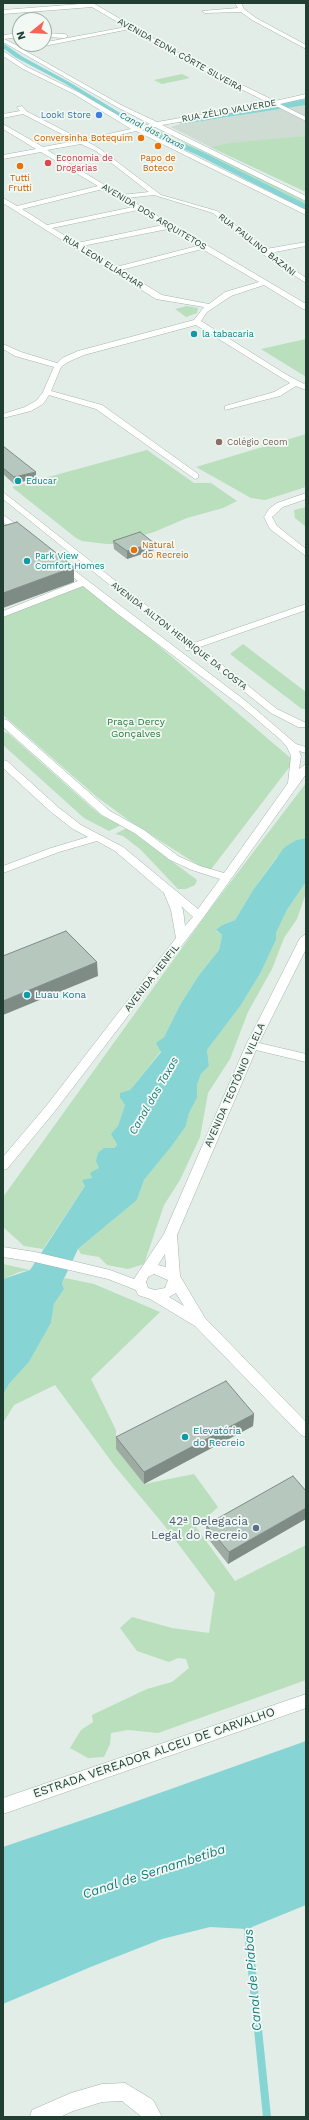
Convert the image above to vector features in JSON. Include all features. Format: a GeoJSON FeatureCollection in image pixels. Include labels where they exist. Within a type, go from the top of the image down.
{"type":"FeatureCollection","features":[{"type":"Feature","properties":{"kind":"street"},"geometry":{"type":"LineString","coordinates":[[238,3],[242,10],[254,19],[306,47]]}},
{"type":"Feature","properties":{"kind":"street"},"geometry":{"type":"LineString","coordinates":[[3,12],[92,4]]}},
{"type":"Feature","properties":{"kind":"street","name":"AVENIDA EDNA CÔRTE SILVEIRA"},"geometry":{"type":"LineString","coordinates":[[92,4],[129,28],[272,104],[306,119]]}},
{"type":"Feature","properties":{"kind":"street"},"geometry":{"type":"LineString","coordinates":[[204,11],[242,10]]}},
{"type":"Feature","properties":{"kind":"street"},"geometry":{"type":"LineString","coordinates":[[52,42],[129,28]]}},
{"type":"Feature","properties":{"kind":"street"},"geometry":{"type":"LineString","coordinates":[[52,36],[74,38]]}},
{"type":"Feature","properties":{"kind":"street"},"geometry":{"type":"LineString","coordinates":[[3,39],[12,46]]}},
{"type":"Feature","properties":{"kind":"street"},"geometry":{"type":"LineString","coordinates":[[25,52],[155,125],[306,199]]}},
{"type":"Feature","properties":{"kind":"street"},"geometry":{"type":"LineString","coordinates":[[3,53],[25,68],[76,93],[139,130],[306,213]]}},
{"type":"Feature","properties":{"kind":"street","name":"RUA ZÉLIO VALVERDE"},"geometry":{"type":"LineString","coordinates":[[44,151],[139,130],[155,125],[272,104],[306,96]]}},
{"type":"Feature","properties":{"kind":"street","name":"RUA PAULINO BAZANI"},"geometry":{"type":"LineString","coordinates":[[3,116],[22,110],[85,142],[154,193],[214,212],[263,252],[306,281]]}},
{"type":"Feature","properties":{"kind":"street","name":"AVENIDA DOS ARQUITETOS"},"geometry":{"type":"LineString","coordinates":[[3,126],[203,247],[306,307]]}},
{"type":"Feature","properties":{"kind":"street"},"geometry":{"type":"LineString","coordinates":[[3,158],[44,151]]}},
{"type":"Feature","properties":{"kind":"street"},"geometry":{"type":"LineString","coordinates":[[3,163],[44,151]]}},
{"type":"Feature","properties":{"kind":"street"},"geometry":{"type":"LineString","coordinates":[[16,208],[104,187]]}},
{"type":"Feature","properties":{"kind":"street"},"geometry":{"type":"LineString","coordinates":[[120,197],[154,193]]}},
{"type":"Feature","properties":{"kind":"street","name":"RUA LEON ELIACHAR"},"geometry":{"type":"LineString","coordinates":[[3,200],[164,299],[210,306]]}},
{"type":"Feature","properties":{"kind":"street"},"geometry":{"type":"LineString","coordinates":[[46,227],[139,208]]}},
{"type":"Feature","properties":{"kind":"street"},"geometry":{"type":"LineString","coordinates":[[76,245],[170,226]]}},
{"type":"Feature","properties":{"kind":"street"},"geometry":{"type":"LineString","coordinates":[[263,252],[306,244]]}},
{"type":"Feature","properties":{"kind":"street"},"geometry":{"type":"LineString","coordinates":[[116,269],[203,247]]}},
{"type":"Feature","properties":{"kind":"street"},"geometry":{"type":"LineString","coordinates":[[197,322],[199,316],[210,306],[233,292],[264,283]]}},
{"type":"Feature","properties":{"kind":"street"},"geometry":{"type":"LineString","coordinates":[[3,416],[36,405],[47,392],[58,366],[65,360],[81,353],[197,322],[306,388]]}},
{"type":"Feature","properties":{"kind":"street"},"geometry":{"type":"LineString","coordinates":[[3,346],[18,354],[58,366]]}},
{"type":"Feature","properties":{"kind":"street"},"geometry":{"type":"LineString","coordinates":[[228,408],[277,394],[296,383]]}},
{"type":"Feature","properties":{"kind":"street"},"geometry":{"type":"LineString","coordinates":[[47,392],[100,407],[195,476]]}},
{"type":"Feature","properties":{"kind":"street"},"geometry":{"type":"LineString","coordinates":[[3,407],[13,408],[18,412]]}},
{"type":"Feature","properties":{"kind":"street","name":"AVENIDA AILTON HENRIQUE DA COSTA"},"geometry":{"type":"LineString","coordinates":[[3,495],[274,711],[304,725]]}},
{"type":"Feature","properties":{"kind":"street"},"geometry":{"type":"LineString","coordinates":[[306,496],[286,502],[272,511],[268,517],[273,527],[306,553]]}},
{"type":"Feature","properties":{"kind":"street"},"geometry":{"type":"LineString","coordinates":[[5,519],[27,514]]}},
{"type":"Feature","properties":{"kind":"street"},"geometry":{"type":"LineString","coordinates":[[5,519],[31,540]]}},
{"type":"Feature","properties":{"kind":"street","name":"AVENIDA AILTON HENRIQUE DA COSTA"},"geometry":{"type":"LineString","coordinates":[[55,558],[122,613],[177,652],[203,674],[244,704],[289,742]]}},
{"type":"Feature","properties":{"kind":"street"},"geometry":{"type":"LineString","coordinates":[[3,614],[84,582]]}},
{"type":"Feature","properties":{"kind":"street"},"geometry":{"type":"LineString","coordinates":[[177,652],[306,607]]}},
{"type":"Feature","properties":{"kind":"street"},"geometry":{"type":"LineString","coordinates":[[203,674],[219,667]]}},
{"type":"Feature","properties":{"kind":"street"},"geometry":{"type":"LineString","coordinates":[[3,722],[106,813],[140,832],[174,858],[196,868],[226,877]]}},
{"type":"Feature","properties":{"kind":"street"},"geometry":{"type":"LineString","coordinates":[[304,725],[289,730],[289,742],[306,750]]}},
{"type":"Feature","properties":{"kind":"street","name":"AVENIDA HENFIL"},"geometry":{"type":"LineString","coordinates":[[289,742],[296,756],[292,784]]}},
{"type":"Feature","properties":{"kind":"street"},"geometry":{"type":"LineString","coordinates":[[3,763],[55,810],[77,827],[119,849],[200,916]]}},
{"type":"Feature","properties":{"kind":"street","name":"AVENIDA HENFIL"},"geometry":{"type":"LineString","coordinates":[[3,1166],[51,1108],[200,916],[292,784],[306,767]]}},
{"type":"Feature","properties":{"kind":"street"},"geometry":{"type":"LineString","coordinates":[[3,870],[55,850],[98,838]]}},
{"type":"Feature","properties":{"kind":"street"},"geometry":{"type":"LineString","coordinates":[[162,886],[172,897],[177,910],[182,938]]}},
{"type":"Feature","properties":{"kind":"street","name":"AVENIDA TEOTÔNIO VILELA"},"geometry":{"type":"LineString","coordinates":[[143,1277],[170,1235],[252,1045],[306,938]]}},
{"type":"Feature","properties":{"kind":"street"},"geometry":{"type":"LineString","coordinates":[[252,1045],[306,1058]]}},
{"type":"Feature","properties":{"kind":"street","name":"AVENIDA TEOTÔNIO VILELA"},"geometry":{"type":"LineString","coordinates":[[170,1235],[174,1278],[200,1322],[306,1430]]}},
{"type":"Feature","properties":{"kind":"street"},"geometry":{"type":"LineString","coordinates":[[3,1245],[9,1252],[110,1275],[143,1277],[159,1269],[170,1272],[174,1278],[173,1288],[170,1292],[155,1296],[143,1291],[143,1277]]}},
{"type":"Feature","properties":{"kind":"street","name":"AVENIDA TEOTÔNIO VILELA"},"geometry":{"type":"LineString","coordinates":[[155,1296],[200,1322]]}},
{"type":"Feature","properties":{"kind":"street","name":"ESTRADA VEREADOR ALCEU DE CARVALHO"},"geometry":{"type":"LineString","coordinates":[[3,1806],[306,1701]]}},
{"type":"Feature","properties":{"kind":"street"},"geometry":{"type":"LineString","coordinates":[[39,2117],[77,2100],[102,2093],[125,2092],[146,2107],[153,2117]]}},
{"type":"Feature","properties":{"kind":"shaded area"},"geometry":{"type":"Polygon","coordinates":[[[306,103],[306,136],[210,147],[171,127],[186,122],[224,118],[306,103]]]}},
{"type":"Feature","properties":{"kind":"green space"},"geometry":{"type":"Polygon","coordinates":[[[182,74],[190,78],[162,84],[154,80],[182,74]]]}},
{"type":"Feature","properties":{"kind":"green space"},"geometry":{"type":"Polygon","coordinates":[[[155,129],[258,177],[306,202],[306,204],[203,152],[150,130],[155,129]]]}},
{"type":"Feature","properties":{"kind":"green space"},"geometry":{"type":"Polygon","coordinates":[[[306,136],[306,192],[210,147],[230,143],[306,136]]]}},
{"type":"Feature","properties":{"kind":"green space"},"geometry":{"type":"Polygon","coordinates":[[[187,306],[198,308],[197,313],[186,317],[175,309],[187,306]]]}},
{"type":"Feature","properties":{"kind":"green space"},"geometry":{"type":"Polygon","coordinates":[[[306,339],[306,377],[261,349],[306,339]]]}},
{"type":"Feature","properties":{"kind":"green space"},"geometry":{"type":"Polygon","coordinates":[[[306,434],[306,487],[265,500],[251,498],[196,467],[306,434]]]}},
{"type":"Feature","properties":{"kind":"green space"},"geometry":{"type":"Polygon","coordinates":[[[147,450],[194,483],[211,483],[237,501],[223,508],[187,518],[154,532],[116,544],[107,544],[82,541],[76,538],[12,487],[147,450]]]}},
{"type":"Feature","properties":{"kind":"green space"},"geometry":{"type":"Polygon","coordinates":[[[306,507],[306,527],[295,518],[294,510],[306,507]]]}},
{"type":"Feature","properties":{"kind":"green space","name":"Praça Dercy Gonçalves"},"geometry":{"type":"Polygon","coordinates":[[[84,582],[294,761],[209,872],[131,822],[97,797],[3,715],[3,614],[84,582]]]}},
{"type":"Feature","properties":{"kind":"green space"},"geometry":{"type":"Polygon","coordinates":[[[243,644],[306,692],[306,709],[302,709],[230,654],[243,644]]]}},
{"type":"Feature","properties":{"kind":"green space"},"geometry":{"type":"Polygon","coordinates":[[[3,732],[8,733],[102,816],[121,825],[109,831],[84,818],[3,745],[3,732]]]}},
{"type":"Feature","properties":{"kind":"green space"},"geometry":{"type":"Polygon","coordinates":[[[306,783],[306,838],[296,840],[276,858],[253,890],[235,920],[222,925],[216,931],[222,935],[219,950],[199,975],[180,1005],[164,1037],[157,1043],[161,1051],[130,1090],[120,1098],[125,1105],[114,1140],[117,1145],[114,1148],[104,1148],[99,1168],[85,1186],[43,1249],[24,1246],[3,1227],[3,1197],[210,909],[306,783]]]}},
{"type":"Feature","properties":{"kind":"green space"},"geometry":{"type":"Polygon","coordinates":[[[127,828],[197,880],[195,885],[186,889],[178,889],[140,849],[123,836],[115,834],[127,828]]]}},
{"type":"Feature","properties":{"kind":"green space"},"geometry":{"type":"Polygon","coordinates":[[[306,882],[306,893],[297,919],[284,938],[272,969],[248,1012],[230,1059],[208,1093],[200,1137],[180,1180],[164,1205],[144,1264],[128,1269],[107,1265],[99,1257],[81,1254],[78,1249],[137,1200],[144,1180],[186,1126],[189,1113],[197,1098],[197,1085],[201,1074],[209,1066],[207,1050],[241,1005],[261,972],[276,940],[276,933],[287,910],[306,882]]]}},
{"type":"Feature","properties":{"kind":"green space"},"geometry":{"type":"Polygon","coordinates":[[[3,1264],[30,1270],[19,1272],[3,1279],[3,1264]]]}},
{"type":"Feature","properties":{"kind":"green space"},"geometry":{"type":"Polygon","coordinates":[[[65,1278],[94,1284],[160,1312],[91,1379],[116,1430],[116,1449],[144,1484],[194,1474],[218,1507],[196,1527],[235,1581],[306,1545],[306,1680],[158,1733],[128,1730],[111,1733],[110,1744],[104,1757],[88,1758],[70,1748],[81,1730],[93,1722],[92,1715],[147,1689],[172,1682],[189,1668],[186,1659],[178,1658],[169,1662],[137,1651],[120,1628],[132,1617],[172,1628],[209,1633],[215,1593],[164,1525],[114,1465],[55,1385],[14,1405],[3,1423],[3,1395],[9,1384],[29,1362],[51,1323],[54,1304],[64,1289],[62,1283],[65,1278]]]}},
{"type":"Feature","properties":{"kind":"water","name":"Canal das Taxas"},"geometry":{"type":"Polygon","coordinates":[[[3,43],[12,49],[12,52],[16,52],[69,82],[140,125],[203,152],[306,204],[306,210],[197,155],[145,132],[64,83],[15,57],[3,48],[3,43]]]}},
{"type":"Feature","properties":{"kind":"water","name":"Canal das Taxas"},"geometry":{"type":"Polygon","coordinates":[[[306,838],[306,882],[287,910],[276,933],[276,940],[261,972],[241,1005],[207,1050],[209,1066],[201,1074],[197,1085],[197,1098],[189,1113],[186,1126],[144,1180],[137,1200],[78,1249],[62,1283],[64,1289],[54,1304],[51,1323],[29,1362],[9,1384],[3,1395],[3,1279],[30,1270],[85,1186],[82,1180],[92,1178],[90,1173],[99,1168],[96,1161],[98,1153],[104,1148],[114,1148],[117,1145],[111,1134],[118,1126],[125,1105],[120,1098],[120,1093],[130,1090],[161,1052],[156,1043],[164,1037],[180,1005],[199,975],[219,950],[222,935],[216,930],[222,925],[235,920],[253,890],[284,848],[296,840],[306,838]]]}},
{"type":"Feature","properties":{"kind":"water","name":"Canal de Sernambetiba"},"geometry":{"type":"Polygon","coordinates":[[[306,1741],[306,1905],[247,1929],[210,1927],[162,1939],[3,2004],[3,1847],[306,1741]]]}},
{"type":"Feature","properties":{"kind":"building"},"geometry":{"type":"Polygon","coordinates":[[[3,446],[36,472],[14,477],[3,468],[3,446]]]}},
{"type":"Feature","properties":{"kind":"building","name":"Park View Comfort Homes"},"geometry":{"type":"Polygon","coordinates":[[[17,522],[74,567],[3,593],[3,526],[17,522]]]}},
{"type":"Feature","properties":{"kind":"building"},"geometry":{"type":"Polygon","coordinates":[[[140,532],[154,543],[127,551],[113,541],[140,532]]]}},
{"type":"Feature","properties":{"kind":"building","name":"Luau Kona"},"geometry":{"type":"Polygon","coordinates":[[[66,931],[97,962],[3,1001],[3,956],[66,931]]]}},
{"type":"Feature","properties":{"kind":"building","name":"Elevatória do Recreio"},"geometry":{"type":"Polygon","coordinates":[[[226,1381],[254,1414],[144,1472],[116,1437],[226,1381]]]}},
{"type":"Feature","properties":{"kind":"building","name":"42ª Delegacia Legal do Recreio"},"geometry":{"type":"Polygon","coordinates":[[[293,1476],[306,1491],[306,1508],[229,1552],[206,1525],[293,1476]]]}},
{"type":"Feature","properties":{"kind":"waterway"},"geometry":{"type":"LineString","coordinates":[[182,121],[306,102]]}},
{"type":"Feature","properties":{"kind":"waterway","name":"Canal de Piabas"},"geometry":{"type":"LineString","coordinates":[[247,1922],[267,2117]]}},
{"type":"Feature","properties":{"kind":"place","name":"Look! Store"},"geometry":{"type":"Point","coordinates":[99,115]}},
{"type":"Feature","properties":{"kind":"place","name":"Conversinha Botequim"},"geometry":{"type":"Point","coordinates":[141,138]}},
{"type":"Feature","properties":{"kind":"place","name":"Papo de Boteco"},"geometry":{"type":"Point","coordinates":[158,146]}},
{"type":"Feature","properties":{"kind":"place","name":"Economia de Drogarias"},"geometry":{"type":"Point","coordinates":[48,163]}},
{"type":"Feature","properties":{"kind":"place","name":"Tutti Frutti"},"geometry":{"type":"Point","coordinates":[20,166]}},
{"type":"Feature","properties":{"kind":"place","name":"la tabacaria"},"geometry":{"type":"Point","coordinates":[194,334]}},
{"type":"Feature","properties":{"kind":"place","name":"Colégio Ceom"},"geometry":{"type":"Point","coordinates":[219,442]}},
{"type":"Feature","properties":{"kind":"place","name":"Educar"},"geometry":{"type":"Point","coordinates":[18,481]}},
{"type":"Feature","properties":{"kind":"place","name":"Natural do Recreio"},"geometry":{"type":"Point","coordinates":[134,550]}},
{"type":"Feature","properties":{"kind":"place","name":"Park View Comfort Homes"},"geometry":{"type":"Point","coordinates":[27,561]}},
{"type":"Feature","properties":{"kind":"place","name":"Luau Kona"},"geometry":{"type":"Point","coordinates":[27,995]}},
{"type":"Feature","properties":{"kind":"place","name":"Elevatória do Recreio"},"geometry":{"type":"Point","coordinates":[185,1437]}},
{"type":"Feature","properties":{"kind":"place","name":"42ª Delegacia Legal do Recreio"},"geometry":{"type":"Point","coordinates":[256,1528]}}]}
